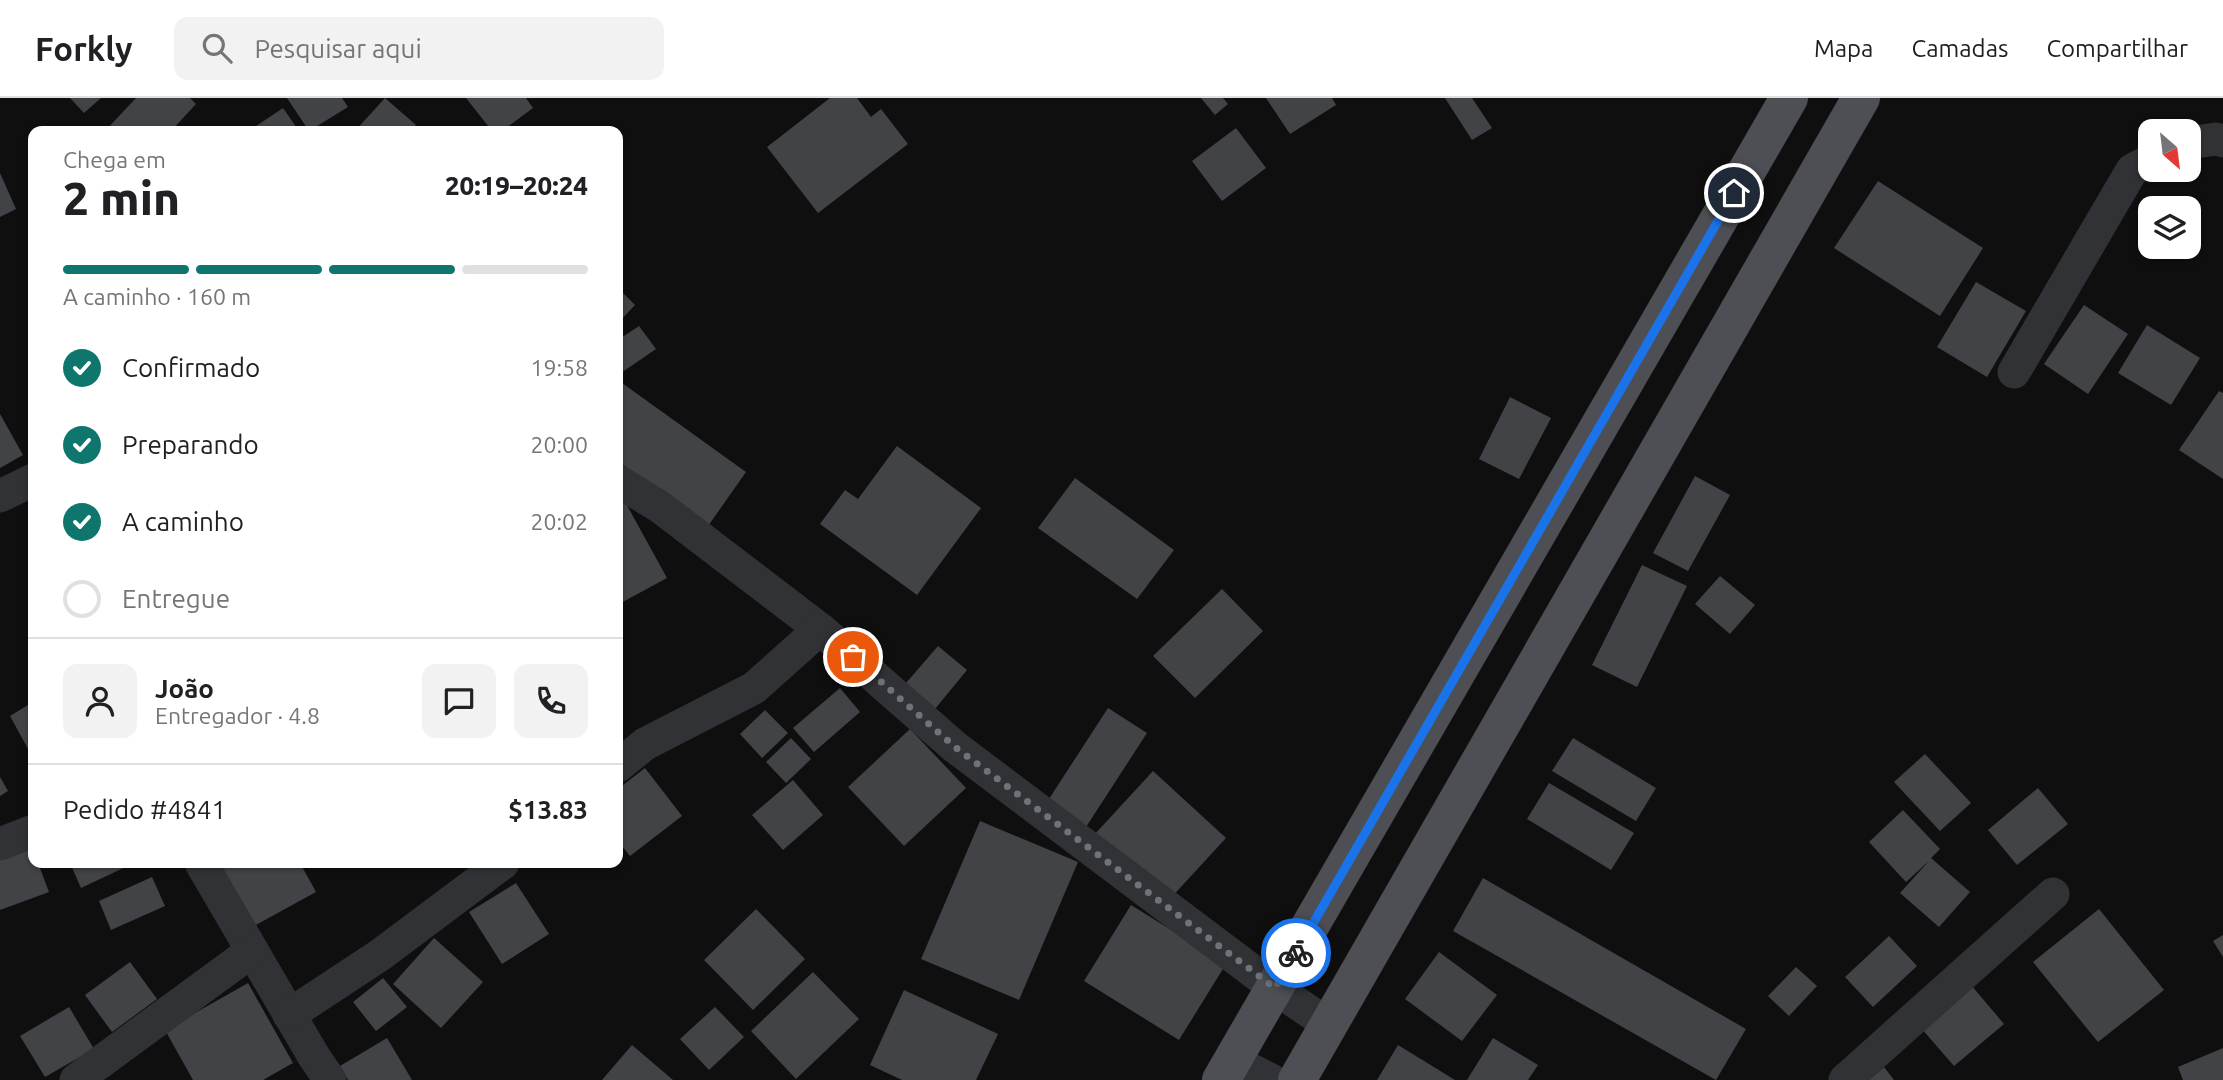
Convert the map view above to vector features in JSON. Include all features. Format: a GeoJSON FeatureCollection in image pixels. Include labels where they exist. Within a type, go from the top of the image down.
{"type":"FeatureCollection","features":[{"type":"Feature","properties":{"kind":"main road"},"geometry":{"type":"LineString","coordinates":[[1226,1070],[1789,98]]}},
{"type":"Feature","properties":{"kind":"main road"},"geometry":{"type":"LineString","coordinates":[[1297,1080],[1861,98]]}},
{"type":"Feature","properties":{"kind":"street"},"geometry":{"type":"LineString","coordinates":[[2202,141],[2223,141]]}},
{"type":"Feature","properties":{"kind":"street"},"geometry":{"type":"LineString","coordinates":[[2014,372],[2132,170],[2138,167]]}},
{"type":"Feature","properties":{"kind":"street"},"geometry":{"type":"LineString","coordinates":[[0,496],[28,483]]}},
{"type":"Feature","properties":{"kind":"street"},"geometry":{"type":"LineString","coordinates":[[623,484],[660,507],[820,629],[955,747],[1275,988],[1329,1025]]}},
{"type":"Feature","properties":{"kind":"street"},"geometry":{"type":"LineString","coordinates":[[623,762],[645,744],[754,688],[820,629]]}},
{"type":"Feature","properties":{"kind":"street"},"geometry":{"type":"LineString","coordinates":[[0,844],[28,833]]}},
{"type":"Feature","properties":{"kind":"street"},"geometry":{"type":"LineString","coordinates":[[204,868],[289,1015],[331,1080]]}},
{"type":"Feature","properties":{"kind":"street"},"geometry":{"type":"LineString","coordinates":[[289,1015],[380,955],[496,868]]}},
{"type":"Feature","properties":{"kind":"street"},"geometry":{"type":"LineString","coordinates":[[1845,1080],[2053,894]]}},
{"type":"Feature","properties":{"kind":"street"},"geometry":{"type":"LineString","coordinates":[[76,1080],[252,951]]}},
{"type":"Feature","properties":{"kind":"street"},"geometry":{"type":"LineString","coordinates":[[1226,1070],[1271,1080]]}},
{"type":"Feature","properties":{"kind":"building"},"geometry":{"type":"Polygon","coordinates":[[[70,98],[101,98],[84,113],[70,98]]]}},
{"type":"Feature","properties":{"kind":"building"},"geometry":{"type":"Polygon","coordinates":[[[136,98],[190,98],[196,104],[176,126],[110,126],[136,98]]]}},
{"type":"Feature","properties":{"kind":"building"},"geometry":{"type":"Polygon","coordinates":[[[287,98],[342,98],[348,107],[317,126],[306,126],[287,98]]]}},
{"type":"Feature","properties":{"kind":"building"},"geometry":{"type":"Polygon","coordinates":[[[385,98],[416,125],[415,126],[360,126],[385,98]]]}},
{"type":"Feature","properties":{"kind":"building"},"geometry":{"type":"Polygon","coordinates":[[[466,98],[526,98],[533,108],[509,126],[488,126],[466,98]]]}},
{"type":"Feature","properties":{"kind":"building"},"geometry":{"type":"Polygon","coordinates":[[[830,98],[857,98],[871,117],[881,109],[908,144],[818,213],[767,147],[830,98]]]}},
{"type":"Feature","properties":{"kind":"building"},"geometry":{"type":"Polygon","coordinates":[[[1201,98],[1223,98],[1228,104],[1215,115],[1201,98]]]}},
{"type":"Feature","properties":{"kind":"building"},"geometry":{"type":"Polygon","coordinates":[[[1266,98],[1332,98],[1336,105],[1290,134],[1266,98]]]}},
{"type":"Feature","properties":{"kind":"building"},"geometry":{"type":"Polygon","coordinates":[[[1445,98],[1472,98],[1492,128],[1472,140],[1445,98]]]}},
{"type":"Feature","properties":{"kind":"building"},"geometry":{"type":"Polygon","coordinates":[[[283,108],[296,126],[256,126],[283,108]]]}},
{"type":"Feature","properties":{"kind":"building"},"geometry":{"type":"Polygon","coordinates":[[[1236,128],[1266,168],[1222,201],[1192,161],[1236,128]]]}},
{"type":"Feature","properties":{"kind":"building"},"geometry":{"type":"Polygon","coordinates":[[[0,173],[16,209],[0,217],[0,173]]]}},
{"type":"Feature","properties":{"kind":"building"},"geometry":{"type":"Polygon","coordinates":[[[1878,181],[1983,248],[1940,316],[1834,248],[1878,181]]]}},
{"type":"Feature","properties":{"kind":"building"},"geometry":{"type":"Polygon","coordinates":[[[1976,282],[2026,311],[1987,377],[1937,347],[1976,282]]]}},
{"type":"Feature","properties":{"kind":"building"},"geometry":{"type":"Polygon","coordinates":[[[623,293],[635,305],[623,318],[623,293]]]}},
{"type":"Feature","properties":{"kind":"building"},"geometry":{"type":"Polygon","coordinates":[[[2084,305],[2128,334],[2088,394],[2044,364],[2084,305]]]}},
{"type":"Feature","properties":{"kind":"building"},"geometry":{"type":"Polygon","coordinates":[[[2147,325],[2200,358],[2171,405],[2118,373],[2147,325]]]}},
{"type":"Feature","properties":{"kind":"building"},"geometry":{"type":"Polygon","coordinates":[[[639,326],[656,349],[623,372],[623,337],[639,326]]]}},
{"type":"Feature","properties":{"kind":"building"},"geometry":{"type":"Polygon","coordinates":[[[623,384],[746,472],[708,526],[623,465],[623,384]]]}},
{"type":"Feature","properties":{"kind":"building"},"geometry":{"type":"Polygon","coordinates":[[[2219,391],[2223,393],[2223,479],[2179,450],[2219,391]]]}},
{"type":"Feature","properties":{"kind":"building"},"geometry":{"type":"Polygon","coordinates":[[[1510,397],[1551,418],[1519,479],[1479,459],[1510,397]]]}},
{"type":"Feature","properties":{"kind":"building"},"geometry":{"type":"Polygon","coordinates":[[[0,414],[23,455],[0,468],[0,414]]]}},
{"type":"Feature","properties":{"kind":"building"},"geometry":{"type":"Polygon","coordinates":[[[897,446],[981,508],[917,595],[820,524],[845,490],[858,499],[897,446]]]}},
{"type":"Feature","properties":{"kind":"building"},"geometry":{"type":"Polygon","coordinates":[[[1695,476],[1730,495],[1688,571],[1653,553],[1695,476]]]}},
{"type":"Feature","properties":{"kind":"building"},"geometry":{"type":"Polygon","coordinates":[[[1075,478],[1174,550],[1137,599],[1038,528],[1075,478]]]}},
{"type":"Feature","properties":{"kind":"building"},"geometry":{"type":"Polygon","coordinates":[[[623,498],[667,578],[623,602],[623,498]]]}},
{"type":"Feature","properties":{"kind":"building"},"geometry":{"type":"Polygon","coordinates":[[[1642,565],[1687,586],[1637,687],[1592,665],[1642,565]]]}},
{"type":"Feature","properties":{"kind":"building"},"geometry":{"type":"Polygon","coordinates":[[[1720,576],[1755,605],[1730,634],[1695,604],[1720,576]]]}},
{"type":"Feature","properties":{"kind":"building"},"geometry":{"type":"Polygon","coordinates":[[[1222,589],[1263,631],[1195,698],[1153,656],[1222,589]]]}},
{"type":"Feature","properties":{"kind":"building"},"geometry":{"type":"Polygon","coordinates":[[[938,646],[967,670],[930,715],[900,690],[938,646]]]}},
{"type":"Feature","properties":{"kind":"building"},"geometry":{"type":"Polygon","coordinates":[[[840,688],[860,712],[814,752],[793,728],[840,688]]]}},
{"type":"Feature","properties":{"kind":"building"},"geometry":{"type":"Polygon","coordinates":[[[28,705],[28,749],[10,716],[28,705]]]}},
{"type":"Feature","properties":{"kind":"building"},"geometry":{"type":"Polygon","coordinates":[[[1108,708],[1147,733],[1086,827],[1047,802],[1108,708]]]}},
{"type":"Feature","properties":{"kind":"building"},"geometry":{"type":"Polygon","coordinates":[[[765,710],[788,733],[762,758],[740,734],[765,710]]]}},
{"type":"Feature","properties":{"kind":"building"},"geometry":{"type":"Polygon","coordinates":[[[910,729],[966,788],[904,846],[848,787],[910,729]]]}},
{"type":"Feature","properties":{"kind":"building"},"geometry":{"type":"Polygon","coordinates":[[[791,738],[811,759],[786,783],[766,762],[791,738]]]}},
{"type":"Feature","properties":{"kind":"building"},"geometry":{"type":"Polygon","coordinates":[[[1573,738],[1656,788],[1636,821],[1552,771],[1573,738]]]}},
{"type":"Feature","properties":{"kind":"building"},"geometry":{"type":"Polygon","coordinates":[[[1925,754],[1971,803],[1940,831],[1894,782],[1925,754]]]}},
{"type":"Feature","properties":{"kind":"building"},"geometry":{"type":"Polygon","coordinates":[[[645,768],[682,816],[630,856],[623,847],[623,785],[645,768]]]}},
{"type":"Feature","properties":{"kind":"building"},"geometry":{"type":"Polygon","coordinates":[[[1153,771],[1226,838],[1168,901],[1095,834],[1153,771]]]}},
{"type":"Feature","properties":{"kind":"building"},"geometry":{"type":"Polygon","coordinates":[[[0,777],[8,791],[0,796],[0,777]]]}},
{"type":"Feature","properties":{"kind":"building"},"geometry":{"type":"Polygon","coordinates":[[[793,780],[823,815],[783,850],[752,815],[793,780]]]}},
{"type":"Feature","properties":{"kind":"building"},"geometry":{"type":"Polygon","coordinates":[[[1549,783],[1634,833],[1611,870],[1527,819],[1549,783]]]}},
{"type":"Feature","properties":{"kind":"building"},"geometry":{"type":"Polygon","coordinates":[[[2038,788],[2068,824],[2017,865],[1988,830],[2038,788]]]}},
{"type":"Feature","properties":{"kind":"building"},"geometry":{"type":"Polygon","coordinates":[[[1903,810],[1940,849],[1931,858],[1970,892],[1939,927],[1900,893],[1929,861],[1906,882],[1869,842],[1903,810]]]}},
{"type":"Feature","properties":{"kind":"building"},"geometry":{"type":"Polygon","coordinates":[[[980,821],[1078,862],[1019,1000],[921,959],[980,821]]]}},
{"type":"Feature","properties":{"kind":"building"},"geometry":{"type":"Polygon","coordinates":[[[28,850],[28,868],[40,868],[49,892],[0,910],[0,860],[28,850]]]}},
{"type":"Feature","properties":{"kind":"building"},"geometry":{"type":"Polygon","coordinates":[[[72,868],[123,868],[81,888],[72,868]]]}},
{"type":"Feature","properties":{"kind":"building"},"geometry":{"type":"Polygon","coordinates":[[[222,868],[303,868],[316,892],[254,926],[222,868]]]}},
{"type":"Feature","properties":{"kind":"building"},"geometry":{"type":"Polygon","coordinates":[[[152,877],[165,906],[111,930],[99,901],[152,877]]]}},
{"type":"Feature","properties":{"kind":"building"},"geometry":{"type":"Polygon","coordinates":[[[1483,878],[1746,1029],[1716,1080],[1453,931],[1483,878]]]}},
{"type":"Feature","properties":{"kind":"building"},"geometry":{"type":"Polygon","coordinates":[[[516,883],[549,934],[502,964],[469,912],[516,883]]]}},
{"type":"Feature","properties":{"kind":"building"},"geometry":{"type":"Polygon","coordinates":[[[1131,905],[1226,964],[1179,1040],[1084,981],[1131,905]]]}},
{"type":"Feature","properties":{"kind":"building"},"geometry":{"type":"Polygon","coordinates":[[[756,909],[805,959],[753,1010],[704,960],[756,909]]]}},
{"type":"Feature","properties":{"kind":"building"},"geometry":{"type":"Polygon","coordinates":[[[2099,909],[2164,990],[2098,1042],[2033,962],[2099,909]]]}},
{"type":"Feature","properties":{"kind":"building"},"geometry":{"type":"Polygon","coordinates":[[[2223,935],[2223,957],[2213,941],[2223,935]]]}},
{"type":"Feature","properties":{"kind":"building"},"geometry":{"type":"Polygon","coordinates":[[[1889,936],[1917,966],[1873,1007],[1845,977],[1889,936]]]}},
{"type":"Feature","properties":{"kind":"building"},"geometry":{"type":"Polygon","coordinates":[[[434,938],[483,982],[441,1028],[393,984],[434,938]]]}},
{"type":"Feature","properties":{"kind":"building"},"geometry":{"type":"Polygon","coordinates":[[[1439,952],[1497,995],[1462,1041],[1405,999],[1439,952]]]}},
{"type":"Feature","properties":{"kind":"building"},"geometry":{"type":"Polygon","coordinates":[[[130,962],[157,999],[112,1032],[85,995],[130,962]]]}},
{"type":"Feature","properties":{"kind":"building"},"geometry":{"type":"Polygon","coordinates":[[[1796,967],[1817,986],[1789,1016],[1768,996],[1796,967]]]}},
{"type":"Feature","properties":{"kind":"building"},"geometry":{"type":"Polygon","coordinates":[[[813,972],[859,1019],[796,1079],[751,1031],[813,972]]]}},
{"type":"Feature","properties":{"kind":"building"},"geometry":{"type":"Polygon","coordinates":[[[383,978],[407,1007],[376,1031],[353,1002],[383,978]]]}},
{"type":"Feature","properties":{"kind":"building"},"geometry":{"type":"Polygon","coordinates":[[[248,983],[293,1063],[263,1080],[193,1080],[165,1030],[248,983]]]}},
{"type":"Feature","properties":{"kind":"building"},"geometry":{"type":"Polygon","coordinates":[[[1971,985],[2004,1024],[1954,1066],[1921,1028],[1971,985]]]}},
{"type":"Feature","properties":{"kind":"building"},"geometry":{"type":"Polygon","coordinates":[[[904,990],[998,1034],[976,1080],[902,1080],[870,1065],[904,990]]]}},
{"type":"Feature","properties":{"kind":"building"},"geometry":{"type":"Polygon","coordinates":[[[69,1007],[94,1049],[45,1077],[20,1036],[69,1007]]]}},
{"type":"Feature","properties":{"kind":"building"},"geometry":{"type":"Polygon","coordinates":[[[715,1007],[744,1037],[709,1070],[680,1039],[715,1007]]]}},
{"type":"Feature","properties":{"kind":"building"},"geometry":{"type":"Polygon","coordinates":[[[387,1038],[412,1080],[348,1080],[340,1066],[387,1038]]]}},
{"type":"Feature","properties":{"kind":"building"},"geometry":{"type":"Polygon","coordinates":[[[1493,1038],[1538,1065],[1528,1080],[1467,1080],[1493,1038]]]}},
{"type":"Feature","properties":{"kind":"building"},"geometry":{"type":"Polygon","coordinates":[[[632,1045],[673,1080],[602,1080],[632,1045]]]}},
{"type":"Feature","properties":{"kind":"building"},"geometry":{"type":"Polygon","coordinates":[[[1398,1045],[1455,1080],[1377,1080],[1398,1045]]]}},
{"type":"Feature","properties":{"kind":"building"},"geometry":{"type":"Polygon","coordinates":[[[2223,1048],[2223,1080],[2183,1080],[2178,1067],[2223,1048]]]}},
{"type":"Feature","properties":{"kind":"building"},"geometry":{"type":"Polygon","coordinates":[[[1884,1067],[1894,1080],[1869,1080],[1884,1067]]]}},
{"type":"Feature","properties":{"kind":"way so far"},"geometry":{"type":"LineString","coordinates":[[853,657],[955,747],[1275,988],[1296,953]]}},
{"type":"Feature","properties":{"kind":"route"},"geometry":{"type":"LineString","coordinates":[[1296,953],[1734,193]]}}]}
